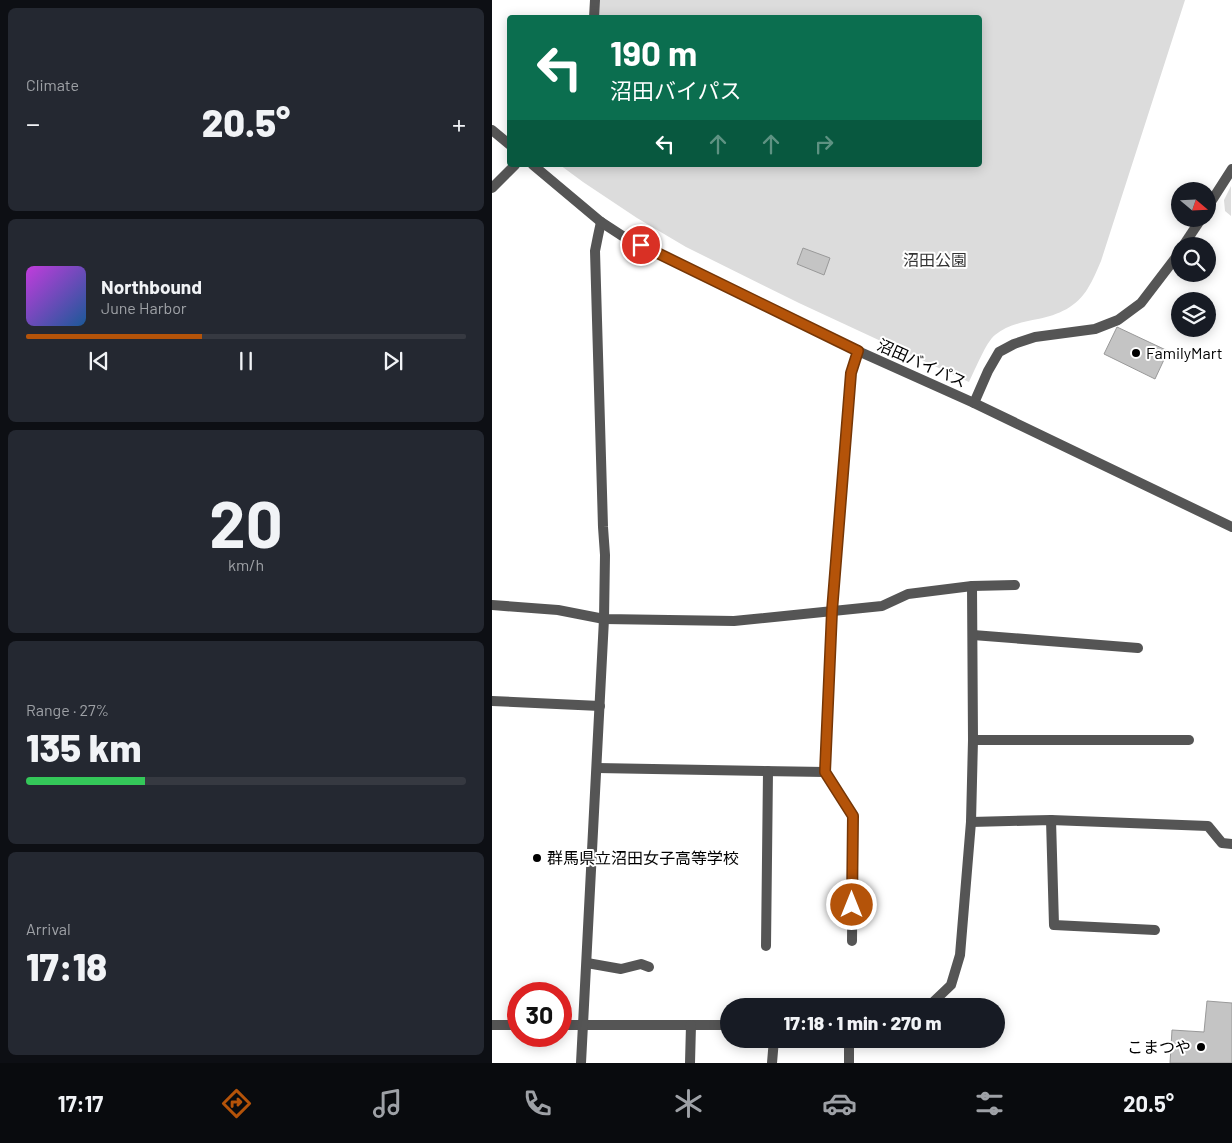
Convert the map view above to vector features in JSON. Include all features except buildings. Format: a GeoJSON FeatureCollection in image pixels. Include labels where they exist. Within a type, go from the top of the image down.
{"type":"FeatureCollection","features":[{"type":"Feature","properties":{"kind":"street"},"geometry":{"type":"LineString","coordinates":[[594,15],[595,0]]}},
{"type":"Feature","properties":{"kind":"street"},"geometry":{"type":"LineString","coordinates":[[492,130],[507,142]]}},
{"type":"Feature","properties":{"kind":"street"},"geometry":{"type":"LineString","coordinates":[[492,188],[513,167]]}},
{"type":"Feature","properties":{"kind":"street","name":"沼田バイパス"},"geometry":{"type":"LineString","coordinates":[[535,167],[601,222],[624,237],[858,351],[974,402],[1232,527]]}},
{"type":"Feature","properties":{"kind":"street"},"geometry":{"type":"LineString","coordinates":[[1216,194],[1232,169]]}},
{"type":"Feature","properties":{"kind":"street"},"geometry":{"type":"LineString","coordinates":[[581,1063],[604,619],[605,555],[595,251],[601,222]]}},
{"type":"Feature","properties":{"kind":"street"},"geometry":{"type":"LineString","coordinates":[[974,402],[999,352],[1014,344],[1035,337],[1095,329],[1118,320],[1141,303],[1171,264]]}},
{"type":"Feature","properties":{"kind":"street"},"geometry":{"type":"LineString","coordinates":[[852,941],[853,816],[825,772],[832,611],[851,373],[858,351]]}},
{"type":"Feature","properties":{"kind":"street"},"geometry":{"type":"LineString","coordinates":[[492,605],[558,610],[604,619],[734,621],[882,606],[908,594],[972,586],[1015,585]]}},
{"type":"Feature","properties":{"kind":"street"},"geometry":{"type":"LineString","coordinates":[[937,998],[951,985],[960,955],[971,822],[973,740],[972,586]]}},
{"type":"Feature","properties":{"kind":"street"},"geometry":{"type":"LineString","coordinates":[[973,635],[1138,648]]}},
{"type":"Feature","properties":{"kind":"street"},"geometry":{"type":"LineString","coordinates":[[492,701],[600,706]]}},
{"type":"Feature","properties":{"kind":"street"},"geometry":{"type":"LineString","coordinates":[[973,740],[1189,740]]}},
{"type":"Feature","properties":{"kind":"street"},"geometry":{"type":"LineString","coordinates":[[597,768],[825,772]]}},
{"type":"Feature","properties":{"kind":"street"},"geometry":{"type":"LineString","coordinates":[[766,946],[768,771]]}},
{"type":"Feature","properties":{"kind":"street"},"geometry":{"type":"LineString","coordinates":[[971,822],[1051,820],[1208,826],[1222,843],[1232,844]]}},
{"type":"Feature","properties":{"kind":"street"},"geometry":{"type":"LineString","coordinates":[[1051,820],[1054,925],[1155,930]]}},
{"type":"Feature","properties":{"kind":"street"},"geometry":{"type":"LineString","coordinates":[[587,963],[621,969],[641,964],[649,968]]}},
{"type":"Feature","properties":{"kind":"street"},"geometry":{"type":"LineString","coordinates":[[492,1024],[507,1025]]}},
{"type":"Feature","properties":{"kind":"street"},"geometry":{"type":"LineString","coordinates":[[572,1025],[720,1026]]}},
{"type":"Feature","properties":{"kind":"street"},"geometry":{"type":"LineString","coordinates":[[690,1063],[691,1025]]}},
{"type":"Feature","properties":{"kind":"street"},"geometry":{"type":"LineString","coordinates":[[772,1063],[773,1048]]}},
{"type":"Feature","properties":{"kind":"street"},"geometry":{"type":"LineString","coordinates":[[849,1048],[849,1063]]}},
{"type":"Feature","properties":{"kind":"green space","name":"沼田公園"},"geometry":{"type":"Polygon","coordinates":[[[597,0],[1185,0],[1101,261],[1090,285],[1084,295],[1066,309],[1053,315],[1010,326],[995,335],[984,350],[969,382],[799,303],[686,247],[637,218],[563,167],[982,167],[982,15],[597,15],[597,0]]]}},
{"type":"Feature","properties":{"kind":"green space"},"geometry":{"type":"Polygon","coordinates":[[[1231,186],[1231,216],[1225,211],[1224,200],[1231,186]]]}},
{"type":"Feature","properties":{"kind":"place","name":"FamilyMart"},"geometry":{"type":"Point","coordinates":[1136,353]}},
{"type":"Feature","properties":{"kind":"place","name":"群馬県立沼田女子高等学校"},"geometry":{"type":"Point","coordinates":[537,858]}},
{"type":"Feature","properties":{"kind":"place","name":"こまつや"},"geometry":{"type":"Point","coordinates":[1201,1047]}},
{"type":"Feature","properties":{"kind":"route"},"geometry":{"type":"LineString","coordinates":[[641,245],[858,351],[851,373],[832,611],[825,772],[853,816],[852,905]]}}]}
